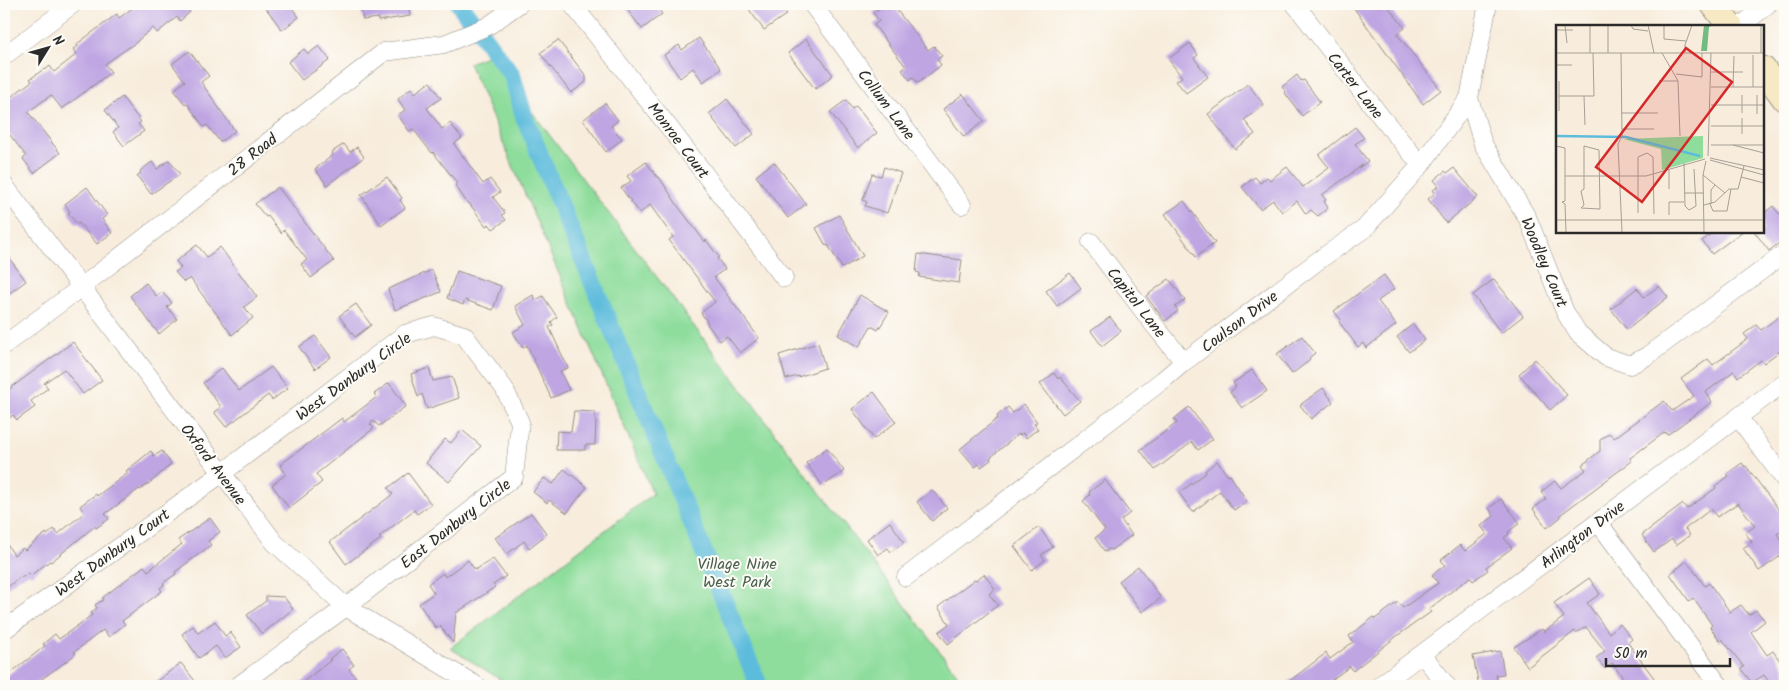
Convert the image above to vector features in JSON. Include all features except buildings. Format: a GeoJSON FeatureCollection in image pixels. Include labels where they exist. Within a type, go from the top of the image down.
{"type":"FeatureCollection","features":[{"type":"Feature","properties":{"kind":"main road"},"geometry":{"type":"LineString","coordinates":[[1713,4],[1729,25]]}},
{"type":"Feature","properties":{"kind":"main road"},"geometry":{"type":"LineString","coordinates":[[1764,70],[1785,99]]}},
{"type":"Feature","properties":{"kind":"street"},"geometry":{"type":"LineString","coordinates":[[4,56],[73,4]]}},
{"type":"Feature","properties":{"kind":"street","name":"28 Road"},"geometry":{"type":"LineString","coordinates":[[4,345],[384,52],[444,44],[488,26],[519,4]]}},
{"type":"Feature","properties":{"kind":"street","name":"Monroe Court"},"geometry":{"type":"LineString","coordinates":[[572,4],[784,278]]}},
{"type":"Feature","properties":{"kind":"street","name":"Collum Lane"},"geometry":{"type":"LineString","coordinates":[[812,4],[962,204]]}},
{"type":"Feature","properties":{"kind":"street","name":"Carter Lane"},"geometry":{"type":"LineString","coordinates":[[1294,4],[1421,165]]}},
{"type":"Feature","properties":{"kind":"street","name":"Coulson Drive"},"geometry":{"type":"LineString","coordinates":[[906,577],[1156,386],[1184,362],[1319,260],[1364,230],[1421,165],[1469,98],[1488,4]]}},
{"type":"Feature","properties":{"kind":"street"},"geometry":{"type":"LineString","coordinates":[[1742,25],[1768,4]]}},
{"type":"Feature","properties":{"kind":"street","name":"Woodley Court"},"geometry":{"type":"LineString","coordinates":[[1469,98],[1483,144],[1528,219],[1565,312],[1578,334],[1606,357],[1630,365],[1647,356],[1785,252]]}},
{"type":"Feature","properties":{"kind":"street","name":"Oxford Avenue"},"geometry":{"type":"LineString","coordinates":[[4,185],[80,288],[275,543],[346,607],[477,686]]}},
{"type":"Feature","properties":{"kind":"street","name":"Capitol Lane"},"geometry":{"type":"LineString","coordinates":[[1091,242],[1184,362]]}},
{"type":"Feature","properties":{"kind":"street","name":"West Danbury Circle"},"geometry":{"type":"LineString","coordinates":[[221,474],[405,334],[434,326],[464,334],[504,388]]}},
{"type":"Feature","properties":{"kind":"street","name":"Arlington Drive"},"geometry":{"type":"LineString","coordinates":[[1379,686],[1785,382]]}},
{"type":"Feature","properties":{"kind":"street","name":"East Danbury Circle"},"geometry":{"type":"LineString","coordinates":[[238,686],[346,607],[514,477],[520,422],[504,388]]}},
{"type":"Feature","properties":{"kind":"street"},"geometry":{"type":"LineString","coordinates":[[1738,417],[1785,480]]}},
{"type":"Feature","properties":{"kind":"street","name":"West Danbury Court"},"geometry":{"type":"LineString","coordinates":[[4,630],[221,474]]}},
{"type":"Feature","properties":{"kind":"street"},"geometry":{"type":"LineString","coordinates":[[1598,522],[1720,686]]}},
{"type":"Feature","properties":{"kind":"street"},"geometry":{"type":"LineString","coordinates":[[1422,654],[1446,686]]}},
{"type":"Feature","properties":{"kind":"green space","name":"Village Nine West Park"},"geometry":{"type":"Polygon","coordinates":[[[489,55],[966,686],[511,686],[450,648],[653,494],[469,63],[489,55]]]}},
{"type":"Feature","properties":{"kind":"waterway"},"geometry":{"type":"LineString","coordinates":[[459,4],[512,75],[525,119],[759,686]]}}]}
